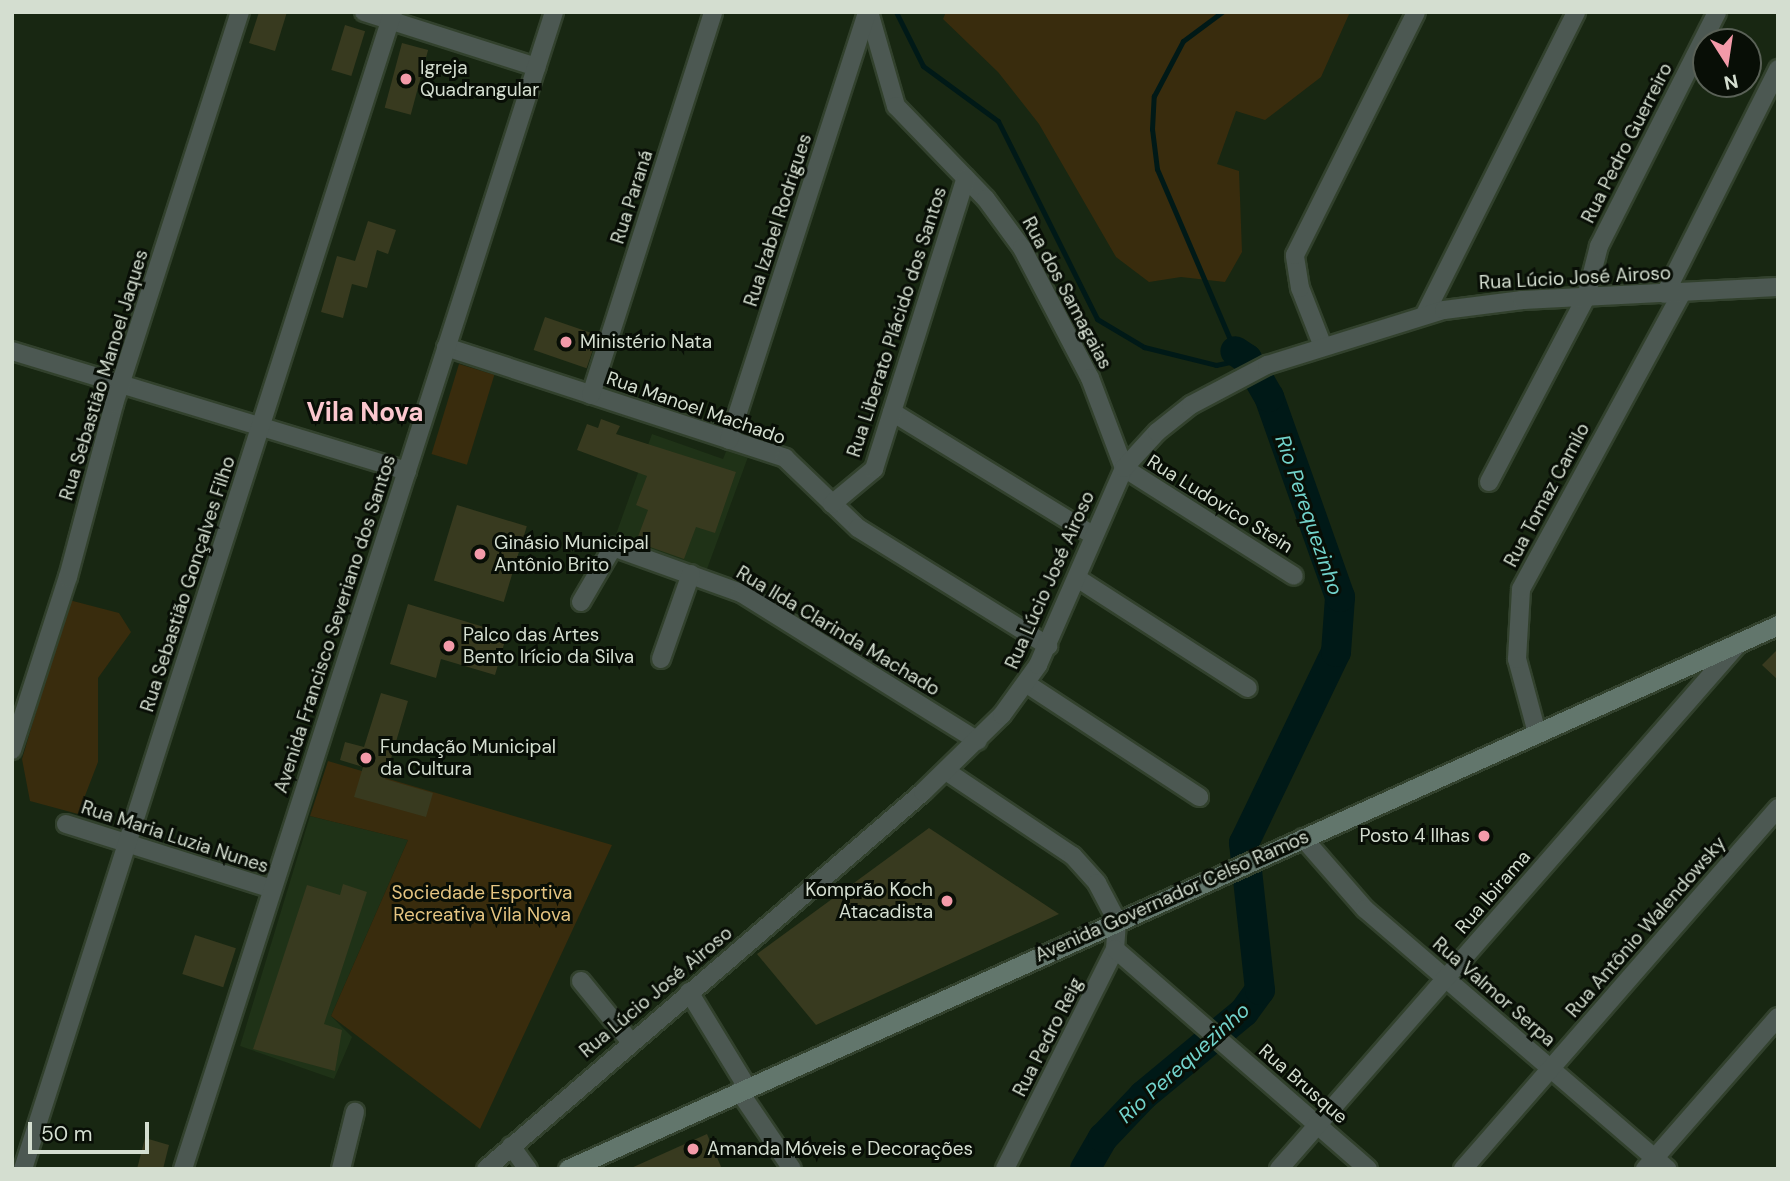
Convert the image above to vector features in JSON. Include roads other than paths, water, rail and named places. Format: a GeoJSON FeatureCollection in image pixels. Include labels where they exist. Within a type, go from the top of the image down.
{"type":"FeatureCollection","features":[{"type":"Feature","properties":{"kind":"main road","name":"Avenida Governador Celso Ramos"},"geometry":{"type":"LineString","coordinates":[[568,1169],[1778,625]]}},
{"type":"Feature","properties":{"kind":"street","name":"Rua Sebastião Manoel Jaques"},"geometry":{"type":"LineString","coordinates":[[12,750],[61,601],[121,382],[240,12]]}},
{"type":"Feature","properties":{"kind":"street"},"geometry":{"type":"LineString","coordinates":[[364,12],[391,16],[536,66]]}},
{"type":"Feature","properties":{"kind":"street","name":"Avenida Francisco Severiano dos Santos"},"geometry":{"type":"LineString","coordinates":[[183,1169],[554,12]]}},
{"type":"Feature","properties":{"kind":"street","name":"Rua Paraná"},"geometry":{"type":"LineString","coordinates":[[591,395],[713,12]]}},
{"type":"Feature","properties":{"kind":"street","name":"Rua dos Samagaias"},"geometry":{"type":"LineString","coordinates":[[868,12],[896,106],[1004,221],[1048,293],[1090,378],[1125,468]]}},
{"type":"Feature","properties":{"kind":"street","name":"Rua Izabel Rodrigues"},"geometry":{"type":"LineString","coordinates":[[729,440],[868,12]]}},
{"type":"Feature","properties":{"kind":"street"},"geometry":{"type":"LineString","coordinates":[[1322,345],[1297,280],[1295,255],[1416,12]]}},
{"type":"Feature","properties":{"kind":"street"},"geometry":{"type":"LineString","coordinates":[[1425,314],[1576,12]]}},
{"type":"Feature","properties":{"kind":"street","name":"Rua Pedro Guerreiro"},"geometry":{"type":"LineString","coordinates":[[1489,482],[1586,297],[1599,246],[1717,12]]}},
{"type":"Feature","properties":{"kind":"street","name":"Rua Sebastião Gonçalves Filho"},"geometry":{"type":"LineString","coordinates":[[23,1169],[391,16]]}},
{"type":"Feature","properties":{"kind":"street","name":"Rua Tomaz Camilo"},"geometry":{"type":"LineString","coordinates":[[1537,733],[1517,659],[1521,589],[1673,293],[1778,69]]}},
{"type":"Feature","properties":{"kind":"street","name":"Rua Liberato Plácido dos Santos"},"geometry":{"type":"LineString","coordinates":[[832,504],[874,469],[966,178]]}},
{"type":"Feature","properties":{"kind":"street","name":"Rua Lúcio José Airoso"},"geometry":{"type":"LineString","coordinates":[[486,1169],[978,741],[1027,684],[1048,646],[1093,535],[1125,468],[1172,418],[1242,375],[1322,345],[1425,314],[1496,302],[1778,286]]}},
{"type":"Feature","properties":{"kind":"street","name":"Rua Manoel Machado"},"geometry":{"type":"LineString","coordinates":[[446,347],[785,458],[858,528],[1048,646]]}},
{"type":"Feature","properties":{"kind":"street"},"geometry":{"type":"LineString","coordinates":[[12,351],[407,471]]}},
{"type":"Feature","properties":{"kind":"street"},"geometry":{"type":"LineString","coordinates":[[892,412],[1093,535]]}},
{"type":"Feature","properties":{"kind":"street","name":"Rua Ludovico Stein"},"geometry":{"type":"LineString","coordinates":[[1125,468],[1294,576]]}},
{"type":"Feature","properties":{"kind":"street","name":"Rua Ilda Clarinda Machado"},"geometry":{"type":"LineString","coordinates":[[581,602],[614,547],[751,599],[978,741]]}},
{"type":"Feature","properties":{"kind":"street"},"geometry":{"type":"LineString","coordinates":[[661,659],[691,574]]}},
{"type":"Feature","properties":{"kind":"street"},"geometry":{"type":"LineString","coordinates":[[1077,578],[1248,688]]}},
{"type":"Feature","properties":{"kind":"street","name":"Rua Ibirama"},"geometry":{"type":"LineString","coordinates":[[1279,1169],[1739,643]]}},
{"type":"Feature","properties":{"kind":"street"},"geometry":{"type":"LineString","coordinates":[[1027,684],[1199,797]]}},
{"type":"Feature","properties":{"kind":"street"},"geometry":{"type":"LineString","coordinates":[[946,771],[1073,856],[1097,883],[1117,920]]}},
{"type":"Feature","properties":{"kind":"street","name":"Rua Antônio Walendowsky"},"geometry":{"type":"LineString","coordinates":[[1463,1169],[1778,808]]}},
{"type":"Feature","properties":{"kind":"street","name":"Rua Maria Luzia Nunes"},"geometry":{"type":"LineString","coordinates":[[66,824],[272,890]]}},
{"type":"Feature","properties":{"kind":"street","name":"Rua Valmor Serpa"},"geometry":{"type":"LineString","coordinates":[[1303,838],[1365,909],[1550,1068],[1655,1165]]}},
{"type":"Feature","properties":{"kind":"street","name":"Rua Pedro Reig"},"geometry":{"type":"LineString","coordinates":[[1005,1169],[1115,949],[1117,920]]}},
{"type":"Feature","properties":{"kind":"street","name":"Rua Brusque"},"geometry":{"type":"LineString","coordinates":[[1115,949],[1368,1169]]}},
{"type":"Feature","properties":{"kind":"street"},"geometry":{"type":"LineString","coordinates":[[581,981],[630,1041]]}},
{"type":"Feature","properties":{"kind":"street"},"geometry":{"type":"LineString","coordinates":[[689,992],[743,1089],[792,1169]]}},
{"type":"Feature","properties":{"kind":"street"},"geometry":{"type":"LineString","coordinates":[[1655,1165],[1778,1017]]}},
{"type":"Feature","properties":{"kind":"street"},"geometry":{"type":"LineString","coordinates":[[341,1169],[355,1112]]}},
{"type":"Feature","properties":{"kind":"street"},"geometry":{"type":"LineString","coordinates":[[511,1146],[528,1169]]}},
{"type":"Feature","properties":{"kind":"waterway","name":"Rio Perequezinho"},"geometry":{"type":"LineString","coordinates":[[896,12],[923,66],[998,121],[1097,319],[1144,347],[1216,365],[1230,362],[1235,351],[1157,169],[1152,129],[1154,96],[1183,41],[1222,12]]}},
{"type":"Feature","properties":{"kind":"waterway","name":"Rio Perequezinho"},"geometry":{"type":"LineString","coordinates":[[1085,1169],[1103,1138],[1144,1095],[1244,1012],[1260,990],[1244,843],[1336,652],[1340,597],[1269,397],[1247,359],[1235,351]]}},
{"type":"Feature","properties":{"kind":"place","name":"Igreja Quadrangular"},"geometry":{"type":"Point","coordinates":[406,79]}},
{"type":"Feature","properties":{"kind":"place","name":"Ministério Nata"},"geometry":{"type":"Point","coordinates":[566,342]}},
{"type":"Feature","properties":{"kind":"place","name":"Ginásio Municipal Antônio Brito"},"geometry":{"type":"Point","coordinates":[480,554]}},
{"type":"Feature","properties":{"kind":"place","name":"Palco das Artes Bento Irício da Silva"},"geometry":{"type":"Point","coordinates":[449,646]}},
{"type":"Feature","properties":{"kind":"place","name":"Fundação Municipal da Cultura"},"geometry":{"type":"Point","coordinates":[366,758]}},
{"type":"Feature","properties":{"kind":"place","name":"Posto 4 Ilhas"},"geometry":{"type":"Point","coordinates":[1484,836]}},
{"type":"Feature","properties":{"kind":"place","name":"Komprão Koch Atacadista"},"geometry":{"type":"Point","coordinates":[947,901]}},
{"type":"Feature","properties":{"kind":"place","name":"Amanda Móveis e Decorações"},"geometry":{"type":"Point","coordinates":[693,1149]}},
{"type":"Feature","properties":{"kind":"district","name":"Vila Nova"},"geometry":{"type":"Point","coordinates":[365,413]}},
{"type":"Feature","properties":{"kind":"park label","name":"Sociedade Esportiva Recreativa Vila Nova"},"geometry":{"type":"Point","coordinates":[482,904]}}]}
